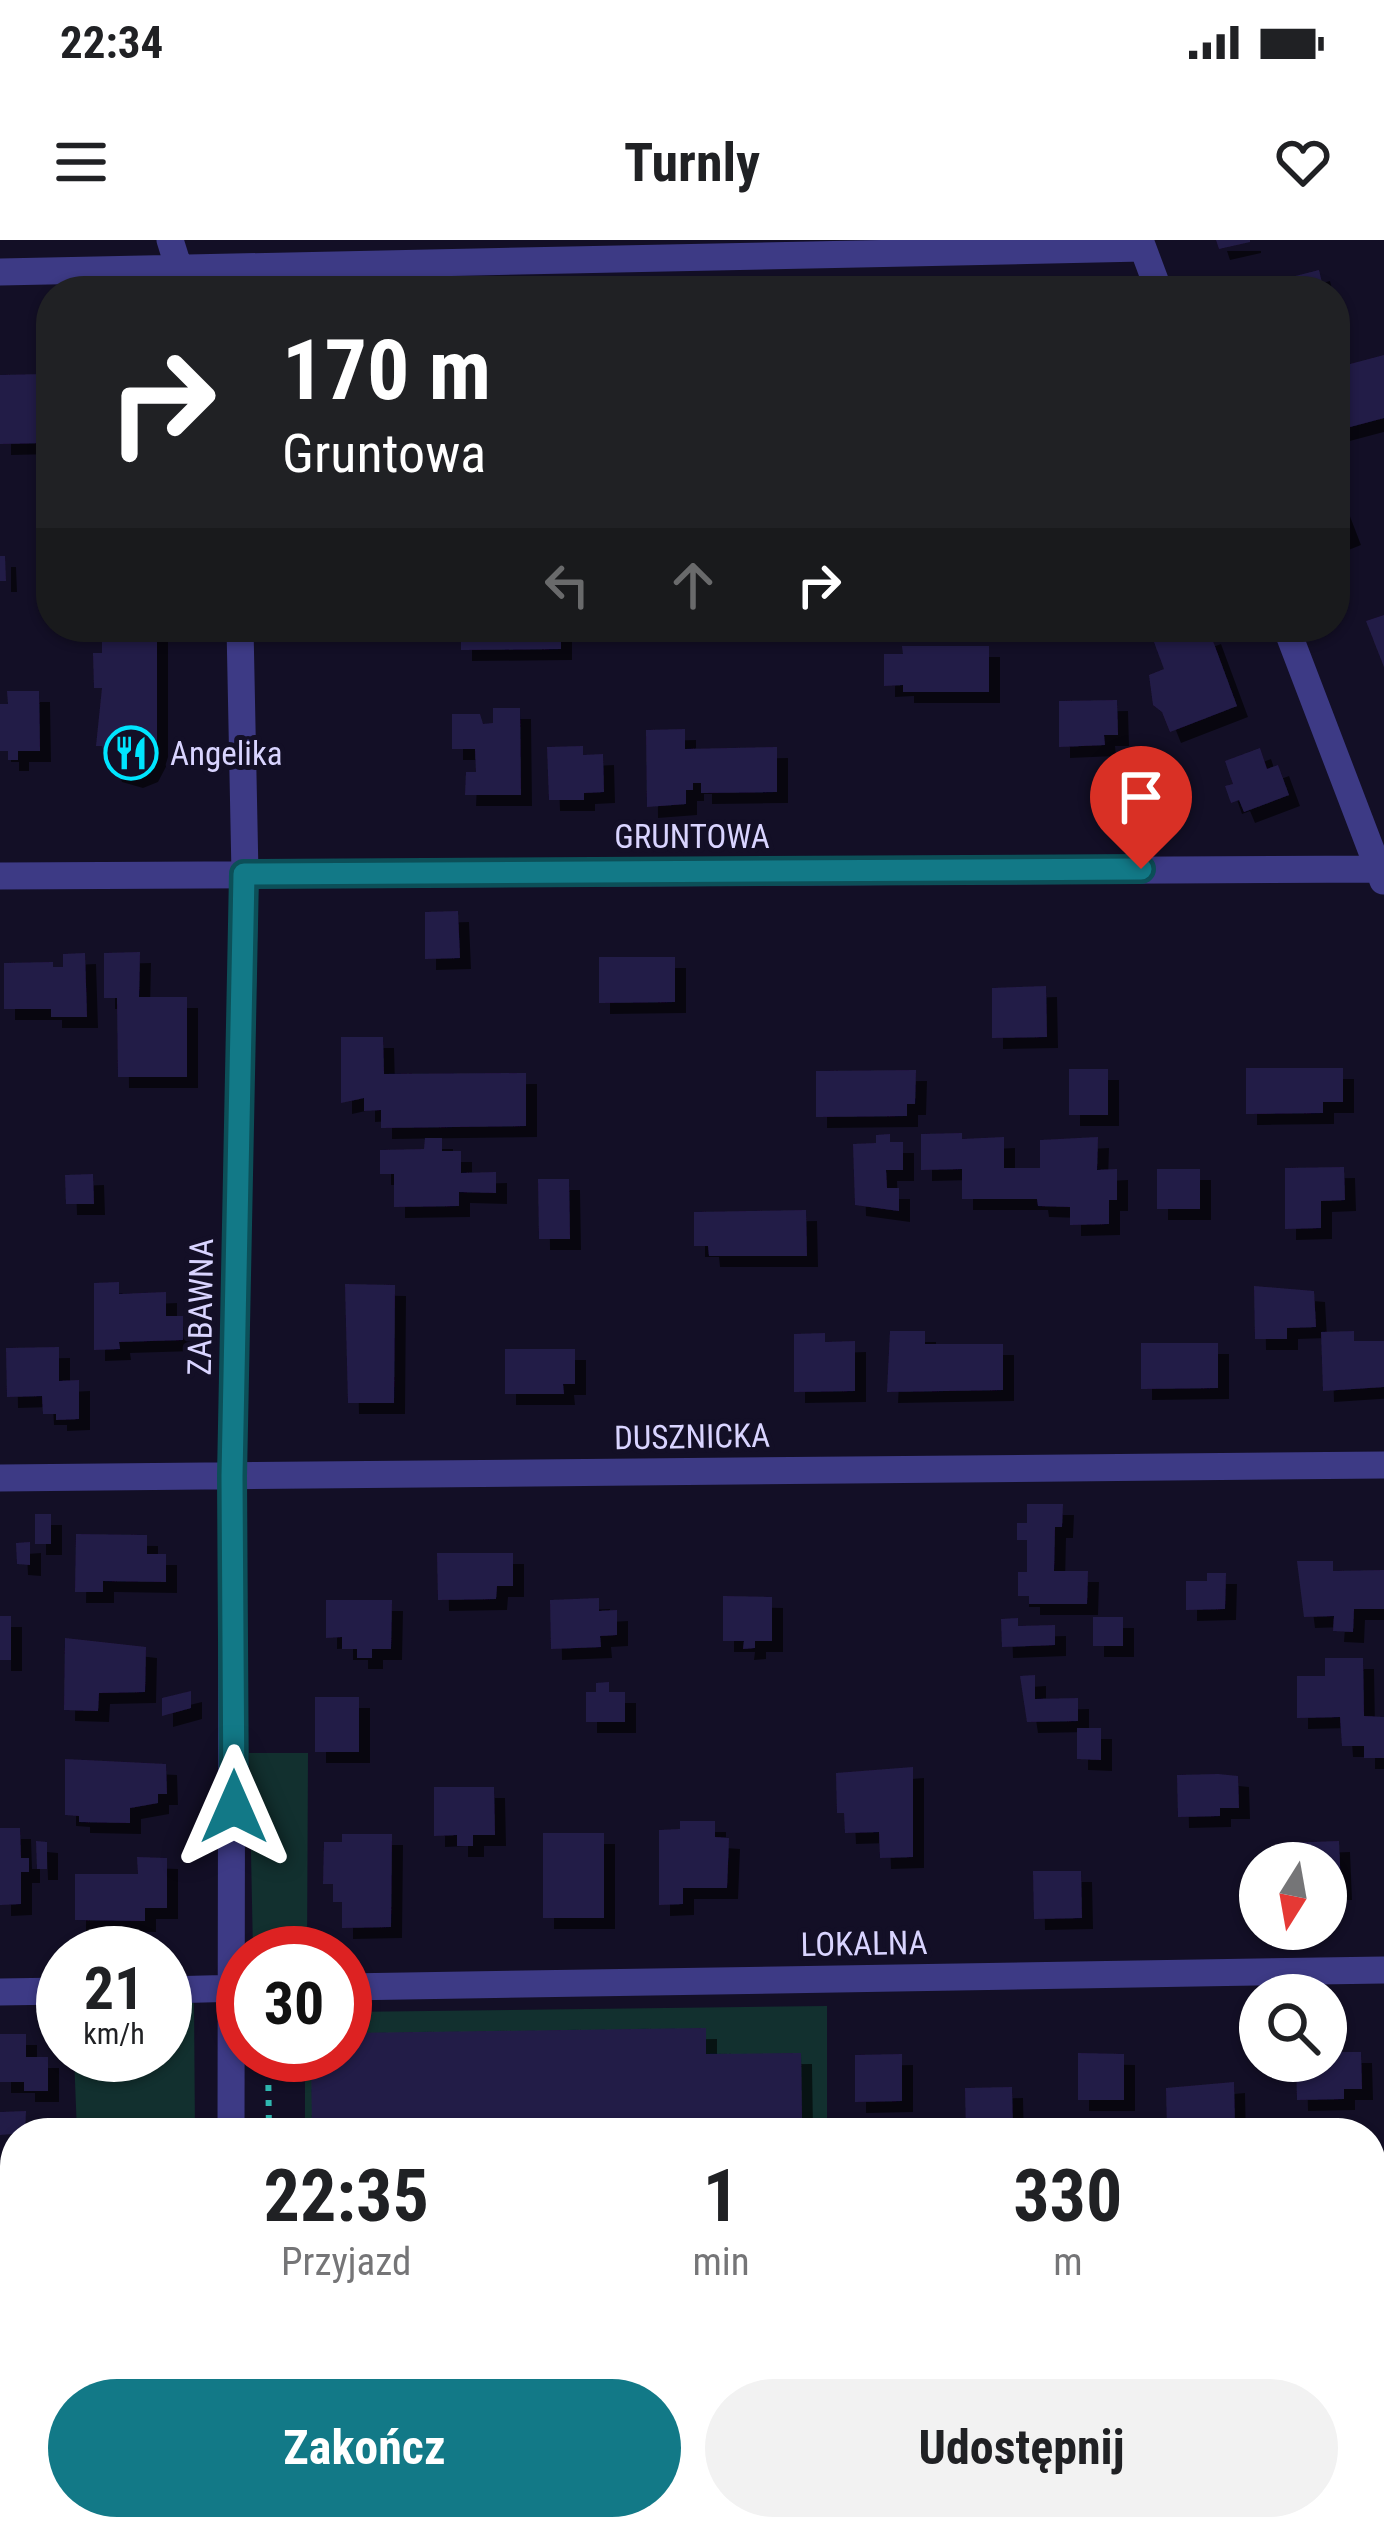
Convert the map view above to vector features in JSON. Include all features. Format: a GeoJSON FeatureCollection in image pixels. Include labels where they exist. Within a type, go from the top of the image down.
{"type":"FeatureCollection","features":[{"type":"Feature","properties":{"kind":"street"},"geometry":{"type":"LineString","coordinates":[[170,240],[182,276]]}},
{"type":"Feature","properties":{"kind":"street"},"geometry":{"type":"LineString","coordinates":[[290,276],[1142,244],[1154,276]]}},
{"type":"Feature","properties":{"kind":"street"},"geometry":{"type":"LineString","coordinates":[[0,272],[92,276]]}},
{"type":"Feature","properties":{"kind":"street","name":"ZABAWNA"},"geometry":{"type":"LineString","coordinates":[[237,1926],[232,1476],[244,874],[241,642]]}},
{"type":"Feature","properties":{"kind":"street"},"geometry":{"type":"LineString","coordinates":[[1292,642],[1382,874]]}},
{"type":"Feature","properties":{"kind":"street","name":"GRUNTOWA"},"geometry":{"type":"LineString","coordinates":[[0,876],[1382,874]]}},
{"type":"Feature","properties":{"kind":"street","name":"DUSZNICKA"},"geometry":{"type":"LineString","coordinates":[[0,1478],[1384,1465]]}},
{"type":"Feature","properties":{"kind":"street","name":"LOKALNA"},"geometry":{"type":"LineString","coordinates":[[372,1987],[1384,1970]]}},
{"type":"Feature","properties":{"kind":"street"},"geometry":{"type":"LineString","coordinates":[[0,1992],[36,1991]]}},
{"type":"Feature","properties":{"kind":"street","name":"ZABAWNA"},"geometry":{"type":"LineString","coordinates":[[232,2118],[233,2082]]}},
{"type":"Feature","properties":{"kind":"path"},"geometry":{"type":"LineString","coordinates":[[268,2082],[269,2118]]}},
{"type":"Feature","properties":{"kind":"green space"},"geometry":{"type":"Polygon","coordinates":[[[249,1753],[308,1753],[307,1926],[252,1926],[249,1753]]]}},
{"type":"Feature","properties":{"kind":"green space"},"geometry":{"type":"Polygon","coordinates":[[[194,2003],[195,2118],[76,2118],[75,2082],[192,2082],[194,2003]]]}},
{"type":"Feature","properties":{"kind":"green space"},"geometry":{"type":"Polygon","coordinates":[[[827,2006],[827,2118],[305,2118],[305,2082],[372,2082],[372,2012],[827,2006]]]}},
{"type":"Feature","properties":{"kind":"building"},"geometry":{"type":"Polygon","coordinates":[[[1216,240],[1250,240],[1250,242],[1219,249],[1216,240]]]}},
{"type":"Feature","properties":{"kind":"building"},"geometry":{"type":"Polygon","coordinates":[[[1384,355],[1384,418],[1350,427],[1350,364],[1384,355]]]}},
{"type":"Feature","properties":{"kind":"building"},"geometry":{"type":"Polygon","coordinates":[[[36,374],[36,443],[0,444],[0,375],[36,374]]]}},
{"type":"Feature","properties":{"kind":"building"},"geometry":{"type":"Polygon","coordinates":[[[0,556],[5,556],[6,581],[0,581],[0,556]]]}},
{"type":"Feature","properties":{"kind":"building"},"geometry":{"type":"Polygon","coordinates":[[[1384,615],[1384,667],[1366,621],[1384,615]]]}},
{"type":"Feature","properties":{"kind":"building"},"geometry":{"type":"Polygon","coordinates":[[[102,642],[157,642],[157,752],[147,771],[132,777],[111,771],[102,746],[96,746],[102,688],[94,688],[93,653],[102,653],[102,642]]]}},
{"type":"Feature","properties":{"kind":"building"},"geometry":{"type":"Polygon","coordinates":[[[461,642],[561,642],[561,649],[461,650],[461,642]]]}},
{"type":"Feature","properties":{"kind":"building"},"geometry":{"type":"Polygon","coordinates":[[[1154,642],[1213,642],[1237,706],[1170,732],[1162,712],[1153,705],[1149,675],[1164,669],[1154,642]]]}},
{"type":"Feature","properties":{"kind":"building"},"geometry":{"type":"Polygon","coordinates":[[[902,646],[989,646],[989,692],[903,692],[903,685],[884,686],[884,654],[903,654],[902,646]]]}},
{"type":"Feature","properties":{"kind":"building"},"geometry":{"type":"Polygon","coordinates":[[[7,691],[39,691],[40,751],[18,751],[18,760],[8,760],[8,751],[0,751],[0,704],[8,704],[7,691]]]}},
{"type":"Feature","properties":{"kind":"building"},"geometry":{"type":"Polygon","coordinates":[[[1117,700],[1118,735],[1104,735],[1105,745],[1059,747],[1059,701],[1117,700]]]}},
{"type":"Feature","properties":{"kind":"building"},"geometry":{"type":"Polygon","coordinates":[[[493,708],[520,708],[521,795],[465,795],[466,772],[476,772],[475,749],[452,749],[452,714],[480,714],[483,724],[493,723],[493,708]]]}},
{"type":"Feature","properties":{"kind":"building"},"geometry":{"type":"Polygon","coordinates":[[[685,729],[685,749],[777,747],[777,792],[701,793],[701,783],[693,783],[693,790],[686,790],[686,804],[647,807],[646,730],[685,729]]]}},
{"type":"Feature","properties":{"kind":"building"},"geometry":{"type":"Polygon","coordinates":[[[583,746],[583,755],[603,754],[604,792],[584,793],[584,800],[549,800],[547,747],[583,746]]]}},
{"type":"Feature","properties":{"kind":"building"},"geometry":{"type":"Polygon","coordinates":[[[1260,748],[1267,769],[1278,765],[1289,795],[1244,812],[1239,800],[1231,803],[1225,786],[1233,784],[1225,761],[1260,748]]]}},
{"type":"Feature","properties":{"kind":"building"},"geometry":{"type":"Polygon","coordinates":[[[458,911],[460,958],[425,959],[425,912],[458,911]]]}},
{"type":"Feature","properties":{"kind":"building"},"geometry":{"type":"Polygon","coordinates":[[[140,952],[139,997],[187,997],[187,1077],[118,1077],[117,998],[104,998],[104,953],[140,952]]]}},
{"type":"Feature","properties":{"kind":"building"},"geometry":{"type":"Polygon","coordinates":[[[85,953],[87,1017],[51,1017],[51,1009],[4,1009],[4,963],[53,962],[53,967],[63,967],[63,954],[85,953]]]}},
{"type":"Feature","properties":{"kind":"building"},"geometry":{"type":"Polygon","coordinates":[[[599,957],[675,957],[675,1002],[599,1003],[599,957]]]}},
{"type":"Feature","properties":{"kind":"building"},"geometry":{"type":"Polygon","coordinates":[[[1046,986],[1047,1037],[992,1038],[992,988],[1046,986]]]}},
{"type":"Feature","properties":{"kind":"building"},"geometry":{"type":"Polygon","coordinates":[[[341,1037],[383,1037],[384,1074],[526,1073],[526,1126],[381,1128],[381,1110],[364,1111],[364,1098],[341,1103],[341,1037]]]}},
{"type":"Feature","properties":{"kind":"building"},"geometry":{"type":"Polygon","coordinates":[[[1246,1068],[1343,1068],[1343,1102],[1323,1102],[1323,1113],[1246,1114],[1246,1068]]]}},
{"type":"Feature","properties":{"kind":"building"},"geometry":{"type":"Polygon","coordinates":[[[1069,1069],[1108,1069],[1108,1115],[1069,1115],[1069,1069]]]}},
{"type":"Feature","properties":{"kind":"building"},"geometry":{"type":"Polygon","coordinates":[[[916,1070],[915,1104],[907,1104],[907,1116],[816,1117],[816,1071],[916,1070]]]}},
{"type":"Feature","properties":{"kind":"building"},"geometry":{"type":"Polygon","coordinates":[[[962,1133],[962,1139],[1004,1137],[1004,1168],[1040,1168],[1040,1140],[1098,1137],[1097,1170],[1117,1169],[1117,1200],[1109,1200],[1109,1224],[1070,1225],[1070,1207],[1038,1206],[1037,1199],[962,1199],[962,1169],[921,1170],[921,1134],[962,1133]]]}},
{"type":"Feature","properties":{"kind":"building"},"geometry":{"type":"Polygon","coordinates":[[[890,1134],[890,1142],[903,1142],[903,1170],[886,1170],[887,1188],[899,1188],[899,1211],[855,1205],[853,1144],[876,1143],[876,1135],[890,1134]]]}},
{"type":"Feature","properties":{"kind":"building"},"geometry":{"type":"Polygon","coordinates":[[[425,1138],[442,1138],[442,1151],[461,1151],[461,1173],[496,1172],[496,1193],[459,1192],[459,1206],[394,1207],[394,1174],[380,1174],[380,1150],[424,1149],[425,1138]]]}},
{"type":"Feature","properties":{"kind":"building"},"geometry":{"type":"Polygon","coordinates":[[[1344,1167],[1345,1200],[1321,1201],[1321,1228],[1285,1229],[1285,1168],[1344,1167]]]}},
{"type":"Feature","properties":{"kind":"building"},"geometry":{"type":"Polygon","coordinates":[[[1157,1169],[1200,1169],[1200,1209],[1157,1209],[1157,1169]]]}},
{"type":"Feature","properties":{"kind":"building"},"geometry":{"type":"Polygon","coordinates":[[[93,1174],[94,1204],[66,1204],[65,1175],[93,1174]]]}},
{"type":"Feature","properties":{"kind":"building"},"geometry":{"type":"Polygon","coordinates":[[[538,1179],[569,1179],[570,1239],[539,1239],[538,1179]]]}},
{"type":"Feature","properties":{"kind":"building"},"geometry":{"type":"Polygon","coordinates":[[[806,1210],[807,1256],[709,1256],[708,1246],[694,1246],[694,1212],[806,1210]]]}},
{"type":"Feature","properties":{"kind":"building"},"geometry":{"type":"Polygon","coordinates":[[[119,1282],[119,1294],[166,1292],[166,1316],[183,1316],[183,1340],[119,1342],[120,1349],[94,1350],[94,1283],[119,1282]]]}},
{"type":"Feature","properties":{"kind":"building"},"geometry":{"type":"Polygon","coordinates":[[[345,1284],[395,1285],[394,1403],[348,1403],[345,1284]]]}},
{"type":"Feature","properties":{"kind":"building"},"geometry":{"type":"Polygon","coordinates":[[[1254,1286],[1314,1291],[1316,1327],[1287,1328],[1287,1339],[1255,1339],[1254,1286]]]}},
{"type":"Feature","properties":{"kind":"building"},"geometry":{"type":"Polygon","coordinates":[[[890,1331],[925,1331],[925,1344],[1003,1344],[1003,1390],[887,1392],[890,1331]]]}},
{"type":"Feature","properties":{"kind":"building"},"geometry":{"type":"Polygon","coordinates":[[[1354,1331],[1354,1341],[1384,1341],[1384,1387],[1323,1391],[1321,1332],[1354,1331]]]}},
{"type":"Feature","properties":{"kind":"building"},"geometry":{"type":"Polygon","coordinates":[[[825,1333],[825,1342],[855,1341],[855,1391],[794,1392],[794,1334],[825,1333]]]}},
{"type":"Feature","properties":{"kind":"building"},"geometry":{"type":"Polygon","coordinates":[[[1141,1343],[1218,1343],[1218,1388],[1141,1389],[1141,1343]]]}},
{"type":"Feature","properties":{"kind":"building"},"geometry":{"type":"Polygon","coordinates":[[[59,1347],[59,1381],[79,1380],[79,1419],[56,1420],[56,1414],[43,1414],[42,1396],[7,1397],[6,1348],[59,1347]]]}},
{"type":"Feature","properties":{"kind":"building"},"geometry":{"type":"Polygon","coordinates":[[[505,1349],[575,1349],[575,1384],[563,1384],[564,1394],[505,1394],[505,1349]]]}},
{"type":"Feature","properties":{"kind":"building"},"geometry":{"type":"Polygon","coordinates":[[[1027,1504],[1063,1504],[1062,1527],[1055,1527],[1054,1571],[1088,1571],[1087,1604],[1029,1604],[1029,1596],[1018,1596],[1018,1572],[1027,1572],[1027,1540],[1017,1540],[1017,1523],[1027,1523],[1027,1504]]]}},
{"type":"Feature","properties":{"kind":"building"},"geometry":{"type":"Polygon","coordinates":[[[35,1514],[51,1514],[51,1544],[35,1544],[35,1514]]]}},
{"type":"Feature","properties":{"kind":"building"},"geometry":{"type":"Polygon","coordinates":[[[76,1534],[147,1535],[147,1554],[166,1554],[166,1582],[103,1581],[103,1592],[75,1592],[76,1534]]]}},
{"type":"Feature","properties":{"kind":"building"},"geometry":{"type":"Polygon","coordinates":[[[30,1542],[30,1565],[17,1564],[16,1543],[30,1542]]]}},
{"type":"Feature","properties":{"kind":"building"},"geometry":{"type":"Polygon","coordinates":[[[437,1553],[513,1553],[513,1586],[497,1586],[496,1599],[438,1600],[437,1553]]]}},
{"type":"Feature","properties":{"kind":"building"},"geometry":{"type":"Polygon","coordinates":[[[1297,1561],[1333,1561],[1333,1571],[1384,1570],[1384,1609],[1354,1609],[1353,1632],[1333,1631],[1334,1616],[1304,1617],[1297,1561]]]}},
{"type":"Feature","properties":{"kind":"building"},"geometry":{"type":"Polygon","coordinates":[[[1207,1573],[1226,1573],[1225,1609],[1186,1610],[1186,1581],[1207,1581],[1207,1573]]]}},
{"type":"Feature","properties":{"kind":"building"},"geometry":{"type":"Polygon","coordinates":[[[723,1596],[772,1597],[772,1641],[755,1641],[755,1648],[743,1649],[744,1641],[723,1641],[723,1596]]]}},
{"type":"Feature","properties":{"kind":"building"},"geometry":{"type":"Polygon","coordinates":[[[599,1598],[599,1611],[617,1610],[617,1635],[600,1636],[601,1647],[551,1649],[550,1600],[599,1598]]]}},
{"type":"Feature","properties":{"kind":"building"},"geometry":{"type":"Polygon","coordinates":[[[326,1600],[392,1600],[391,1649],[372,1649],[372,1658],[357,1658],[357,1649],[342,1649],[342,1637],[326,1638],[326,1600]]]}},
{"type":"Feature","properties":{"kind":"building"},"geometry":{"type":"Polygon","coordinates":[[[0,1616],[11,1616],[11,1660],[0,1660],[0,1616]]]}},
{"type":"Feature","properties":{"kind":"building"},"geometry":{"type":"Polygon","coordinates":[[[1093,1617],[1123,1617],[1123,1646],[1093,1646],[1093,1617]]]}},
{"type":"Feature","properties":{"kind":"building"},"geometry":{"type":"Polygon","coordinates":[[[1018,1618],[1018,1626],[1055,1625],[1055,1645],[1002,1647],[1001,1619],[1018,1618]]]}},
{"type":"Feature","properties":{"kind":"building"},"geometry":{"type":"Polygon","coordinates":[[[65,1638],[146,1647],[145,1692],[99,1693],[98,1711],[64,1710],[65,1638]]]}},
{"type":"Feature","properties":{"kind":"building"},"geometry":{"type":"Polygon","coordinates":[[[1325,1658],[1363,1658],[1364,1716],[1384,1717],[1384,1758],[1364,1758],[1364,1746],[1342,1746],[1340,1717],[1297,1718],[1297,1676],[1325,1676],[1325,1658]]]}},
{"type":"Feature","properties":{"kind":"building"},"geometry":{"type":"Polygon","coordinates":[[[1035,1675],[1035,1699],[1078,1698],[1078,1721],[1027,1722],[1020,1676],[1035,1675]]]}},
{"type":"Feature","properties":{"kind":"building"},"geometry":{"type":"Polygon","coordinates":[[[609,1682],[609,1692],[625,1692],[625,1722],[586,1722],[586,1692],[596,1692],[596,1683],[609,1682]]]}},
{"type":"Feature","properties":{"kind":"building"},"geometry":{"type":"Polygon","coordinates":[[[191,1691],[191,1708],[162,1716],[162,1698],[191,1691]]]}},
{"type":"Feature","properties":{"kind":"building"},"geometry":{"type":"Polygon","coordinates":[[[315,1697],[359,1697],[359,1752],[315,1752],[315,1697]]]}},
{"type":"Feature","properties":{"kind":"building"},"geometry":{"type":"Polygon","coordinates":[[[1077,1728],[1101,1728],[1101,1760],[1077,1759],[1077,1728]]]}},
{"type":"Feature","properties":{"kind":"building"},"geometry":{"type":"Polygon","coordinates":[[[65,1759],[166,1764],[167,1794],[158,1794],[158,1803],[130,1808],[130,1823],[79,1822],[79,1816],[65,1815],[65,1759]]]}},
{"type":"Feature","properties":{"kind":"building"},"geometry":{"type":"Polygon","coordinates":[[[913,1767],[913,1857],[880,1858],[879,1832],[845,1833],[844,1813],[837,1813],[836,1773],[913,1767]]]}},
{"type":"Feature","properties":{"kind":"building"},"geometry":{"type":"Polygon","coordinates":[[[1177,1775],[1238,1776],[1239,1808],[1220,1808],[1220,1816],[1178,1817],[1177,1775]]]}},
{"type":"Feature","properties":{"kind":"building"},"geometry":{"type":"Polygon","coordinates":[[[434,1787],[494,1787],[495,1835],[473,1835],[473,1846],[457,1846],[457,1835],[434,1836],[434,1787]]]}},
{"type":"Feature","properties":{"kind":"building"},"geometry":{"type":"Polygon","coordinates":[[[680,1821],[715,1821],[715,1837],[729,1838],[727,1888],[683,1888],[683,1904],[659,1905],[659,1830],[680,1829],[680,1821]]]}},
{"type":"Feature","properties":{"kind":"building"},"geometry":{"type":"Polygon","coordinates":[[[0,1828],[20,1828],[21,1858],[29,1858],[29,1872],[21,1872],[21,1904],[0,1905],[0,1828]]]}},
{"type":"Feature","properties":{"kind":"building"},"geometry":{"type":"Polygon","coordinates":[[[543,1833],[604,1833],[604,1918],[543,1918],[543,1833]]]}},
{"type":"Feature","properties":{"kind":"building"},"geometry":{"type":"Polygon","coordinates":[[[342,1834],[392,1834],[391,1927],[342,1926],[342,1902],[333,1902],[333,1884],[323,1884],[324,1842],[342,1842],[342,1834]]]}},
{"type":"Feature","properties":{"kind":"building"},"geometry":{"type":"Polygon","coordinates":[[[36,1841],[47,1842],[47,1869],[37,1869],[36,1841]]]}},
{"type":"Feature","properties":{"kind":"building"},"geometry":{"type":"Polygon","coordinates":[[[137,1857],[167,1858],[167,1908],[145,1908],[145,1921],[75,1920],[75,1874],[138,1874],[137,1857]]]}},
{"type":"Feature","properties":{"kind":"building"},"geometry":{"type":"Polygon","coordinates":[[[1033,1871],[1081,1871],[1082,1918],[1034,1919],[1033,1871]]]}},
{"type":"Feature","properties":{"kind":"building"},"geometry":{"type":"Polygon","coordinates":[[[706,2028],[706,2054],[801,2053],[802,2118],[312,2118],[311,2082],[372,2082],[372,2033],[706,2028]]]}},
{"type":"Feature","properties":{"kind":"building"},"geometry":{"type":"Polygon","coordinates":[[[0,2034],[26,2034],[26,2057],[36,2057],[36,2082],[48,2082],[48,2091],[24,2091],[24,2082],[0,2082],[0,2034]]]}},
{"type":"Feature","properties":{"kind":"building"},"geometry":{"type":"Polygon","coordinates":[[[1347,2052],[1361,2052],[1362,2089],[1344,2089],[1344,2099],[1297,2100],[1297,2082],[1347,2082],[1347,2052]]]}},
{"type":"Feature","properties":{"kind":"building"},"geometry":{"type":"Polygon","coordinates":[[[1078,2053],[1124,2054],[1124,2100],[1078,2100],[1078,2053]]]}},
{"type":"Feature","properties":{"kind":"building"},"geometry":{"type":"Polygon","coordinates":[[[902,2054],[902,2101],[855,2102],[855,2055],[902,2054]]]}},
{"type":"Feature","properties":{"kind":"building"},"geometry":{"type":"Polygon","coordinates":[[[1234,2082],[1235,2118],[1167,2118],[1166,2088],[1234,2082]]]}},
{"type":"Feature","properties":{"kind":"building"},"geometry":{"type":"Polygon","coordinates":[[[1012,2087],[1013,2118],[966,2118],[965,2088],[1012,2087]]]}},
{"type":"Feature","properties":{"kind":"building"},"geometry":{"type":"Polygon","coordinates":[[[26,2111],[26,2118],[0,2118],[0,2112],[26,2111]]]}},
{"type":"Feature","properties":{"kind":"place","name":"Angelika"},"geometry":{"type":"Point","coordinates":[131,753]}},
{"type":"Feature","properties":{"kind":"route"},"geometry":{"type":"LineString","coordinates":[[234,1807],[232,1476],[244,874],[1141,869]]}}]}
